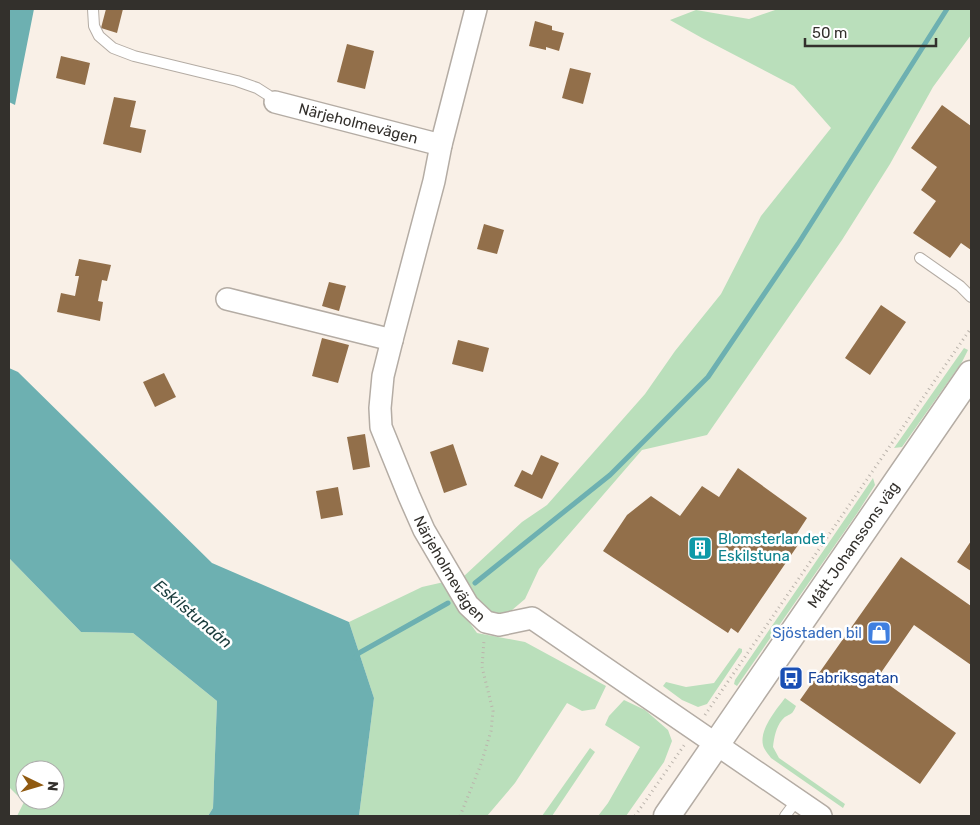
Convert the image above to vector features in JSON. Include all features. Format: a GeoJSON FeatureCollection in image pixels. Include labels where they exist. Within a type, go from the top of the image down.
{"type":"FeatureCollection","features":[{"type":"Feature","properties":{"kind":"street","name":"Närjeholmevägen"},"geometry":{"type":"LineString","coordinates":[[476,9],[441,145],[434,181],[392,340],[381,392],[382,427],[424,530],[468,605],[486,622],[499,625],[532,618],[717,745]]}},
{"type":"Feature","properties":{"kind":"street","name":"Närjeholmevägen"},"geometry":{"type":"LineString","coordinates":[[275,102],[441,145]]}},
{"type":"Feature","properties":{"kind":"street"},"geometry":{"type":"LineString","coordinates":[[227,299],[392,340]]}},
{"type":"Feature","properties":{"kind":"street","name":"Mått Johanssons väg"},"geometry":{"type":"LineString","coordinates":[[667,816],[971,374]]}},
{"type":"Feature","properties":{"kind":"street"},"geometry":{"type":"LineString","coordinates":[[717,745],[791,808],[821,816]]}},
{"type":"Feature","properties":{"kind":"lane"},"geometry":{"type":"LineString","coordinates":[[93,9],[94,26],[99,36],[113,48],[134,56],[237,81],[257,88],[275,102]]}},
{"type":"Feature","properties":{"kind":"lane"},"geometry":{"type":"LineString","coordinates":[[920,258],[960,286],[971,297]]}},
{"type":"Feature","properties":{"kind":"path"},"geometry":{"type":"LineString","coordinates":[[634,816],[971,328]]}},
{"type":"Feature","properties":{"kind":"path"},"geometry":{"type":"LineString","coordinates":[[460,816],[481,764],[490,730],[492,711],[482,668],[486,622]]}},
{"type":"Feature","properties":{"kind":"green space"},"geometry":{"type":"Polygon","coordinates":[[[778,9],[971,9],[971,35],[933,87],[890,164],[842,240],[707,435],[642,450],[539,569],[525,599],[505,616],[488,615],[477,604],[463,577],[522,522],[547,505],[645,394],[675,351],[721,294],[761,216],[831,128],[794,86],[670,20],[696,10],[749,19],[778,9]]]}},
{"type":"Feature","properties":{"kind":"green space"},"geometry":{"type":"Polygon","coordinates":[[[964,348],[968,350],[962,362],[902,447],[894,448],[964,348]]]}},
{"type":"Feature","properties":{"kind":"green space"},"geometry":{"type":"Polygon","coordinates":[[[873,478],[875,485],[858,512],[737,686],[734,684],[735,680],[873,478]]]}},
{"type":"Feature","properties":{"kind":"green space"},"geometry":{"type":"Polygon","coordinates":[[[9,558],[81,632],[133,633],[217,701],[213,808],[208,816],[17,816],[20,810],[65,810],[65,760],[15,760],[15,793],[9,787],[9,558]]]}},
{"type":"Feature","properties":{"kind":"green space"},"geometry":{"type":"Polygon","coordinates":[[[444,582],[457,605],[477,633],[525,642],[606,686],[595,709],[582,711],[567,703],[515,783],[487,816],[359,816],[374,698],[349,622],[422,587],[444,582]]]}},
{"type":"Feature","properties":{"kind":"green space"},"geometry":{"type":"Polygon","coordinates":[[[739,648],[742,649],[742,652],[707,704],[698,707],[682,700],[663,686],[666,682],[686,687],[714,683],[739,648]]]}},
{"type":"Feature","properties":{"kind":"green space"},"geometry":{"type":"Polygon","coordinates":[[[785,698],[796,706],[793,712],[780,723],[773,747],[779,758],[845,804],[843,808],[771,758],[764,748],[763,735],[765,728],[785,698]]]}},
{"type":"Feature","properties":{"kind":"green space"},"geometry":{"type":"Polygon","coordinates":[[[624,700],[645,710],[668,730],[672,741],[664,762],[626,816],[598,816],[608,803],[640,747],[605,725],[609,716],[624,700]]]}},
{"type":"Feature","properties":{"kind":"green space"},"geometry":{"type":"Polygon","coordinates":[[[590,748],[595,752],[552,816],[542,816],[590,748]]]}},
{"type":"Feature","properties":{"kind":"water"},"geometry":{"type":"Polygon","coordinates":[[[9,9],[34,9],[15,105],[9,102],[9,9]]]}},
{"type":"Feature","properties":{"kind":"water","name":"Eskilstunaån"},"geometry":{"type":"Polygon","coordinates":[[[9,368],[18,372],[212,563],[349,622],[374,698],[359,816],[208,816],[213,808],[217,701],[133,633],[81,632],[9,558],[9,368]]]}},
{"type":"Feature","properties":{"kind":"building"},"geometry":{"type":"Polygon","coordinates":[[[106,9],[123,9],[117,33],[101,28],[106,9]]]}},
{"type":"Feature","properties":{"kind":"building"},"geometry":{"type":"Polygon","coordinates":[[[535,21],[552,26],[552,30],[564,33],[559,51],[546,47],[546,50],[529,46],[535,21]]]}},
{"type":"Feature","properties":{"kind":"building"},"geometry":{"type":"Polygon","coordinates":[[[347,44],[374,51],[365,89],[337,82],[347,44]]]}},
{"type":"Feature","properties":{"kind":"building"},"geometry":{"type":"Polygon","coordinates":[[[61,56],[90,63],[85,85],[56,78],[61,56]]]}},
{"type":"Feature","properties":{"kind":"building"},"geometry":{"type":"Polygon","coordinates":[[[570,68],[591,73],[583,104],[562,98],[570,68]]]}},
{"type":"Feature","properties":{"kind":"building"},"geometry":{"type":"Polygon","coordinates":[[[114,97],[136,101],[130,127],[146,130],[141,153],[103,144],[114,97]]]}},
{"type":"Feature","properties":{"kind":"building"},"geometry":{"type":"Polygon","coordinates":[[[942,105],[971,126],[971,250],[961,243],[950,258],[913,233],[936,201],[921,190],[937,167],[911,148],[942,105]]]}},
{"type":"Feature","properties":{"kind":"building"},"geometry":{"type":"Polygon","coordinates":[[[484,224],[504,230],[497,254],[477,249],[484,224]]]}},
{"type":"Feature","properties":{"kind":"building"},"geometry":{"type":"Polygon","coordinates":[[[79,259],[111,265],[107,281],[102,280],[98,301],[103,302],[100,321],[57,312],[61,293],[75,296],[79,276],[75,276],[79,259]]]}},
{"type":"Feature","properties":{"kind":"building"},"geometry":{"type":"Polygon","coordinates":[[[329,282],[346,286],[339,311],[322,306],[329,282]]]}},
{"type":"Feature","properties":{"kind":"building"},"geometry":{"type":"Polygon","coordinates":[[[881,305],[906,322],[870,375],[845,358],[881,305]]]}},
{"type":"Feature","properties":{"kind":"building"},"geometry":{"type":"Polygon","coordinates":[[[322,338],[349,345],[338,383],[312,376],[322,338]]]}},
{"type":"Feature","properties":{"kind":"building"},"geometry":{"type":"Polygon","coordinates":[[[458,340],[489,348],[483,372],[452,364],[458,340]]]}},
{"type":"Feature","properties":{"kind":"building"},"geometry":{"type":"Polygon","coordinates":[[[164,373],[176,397],[155,407],[143,382],[164,373]]]}},
{"type":"Feature","properties":{"kind":"building"},"geometry":{"type":"Polygon","coordinates":[[[365,434],[370,467],[353,470],[347,437],[365,434]]]}},
{"type":"Feature","properties":{"kind":"building"},"geometry":{"type":"Polygon","coordinates":[[[453,444],[467,485],[444,493],[430,452],[453,444]]]}},
{"type":"Feature","properties":{"kind":"building"},"geometry":{"type":"Polygon","coordinates":[[[541,455],[559,463],[542,499],[514,486],[522,470],[532,475],[541,455]]]}},
{"type":"Feature","properties":{"kind":"building","name":"Blomsterlandet Eskilstuna"},"geometry":{"type":"Polygon","coordinates":[[[738,468],[807,518],[792,541],[798,545],[738,633],[731,628],[728,633],[603,551],[627,515],[651,496],[680,516],[702,486],[719,497],[738,468]]]}},
{"type":"Feature","properties":{"kind":"building"},"geometry":{"type":"Polygon","coordinates":[[[338,487],[343,515],[321,519],[316,491],[338,487]]]}},
{"type":"Feature","properties":{"kind":"building"},"geometry":{"type":"Polygon","coordinates":[[[971,541],[971,571],[957,562],[971,541]]]}},
{"type":"Feature","properties":{"kind":"building"},"geometry":{"type":"Polygon","coordinates":[[[901,557],[971,606],[971,665],[914,625],[878,677],[956,733],[920,784],[800,700],[901,557]]]}},
{"type":"Feature","properties":{"kind":"waterway"},"geometry":{"type":"LineString","coordinates":[[475,583],[610,475],[708,377],[798,244],[947,9]]}},
{"type":"Feature","properties":{"kind":"waterway"},"geometry":{"type":"LineString","coordinates":[[355,658],[359,653],[448,603]]}},
{"type":"Feature","properties":{"kind":"place","name":"Blomsterlandet Eskilstuna"},"geometry":{"type":"Point","coordinates":[700,548]}},
{"type":"Feature","properties":{"kind":"place","name":"Sjöstaden bil"},"geometry":{"type":"Point","coordinates":[879,633]}},
{"type":"Feature","properties":{"kind":"place","name":"Fabriksgatan"},"geometry":{"type":"Point","coordinates":[791,678]}}]}
